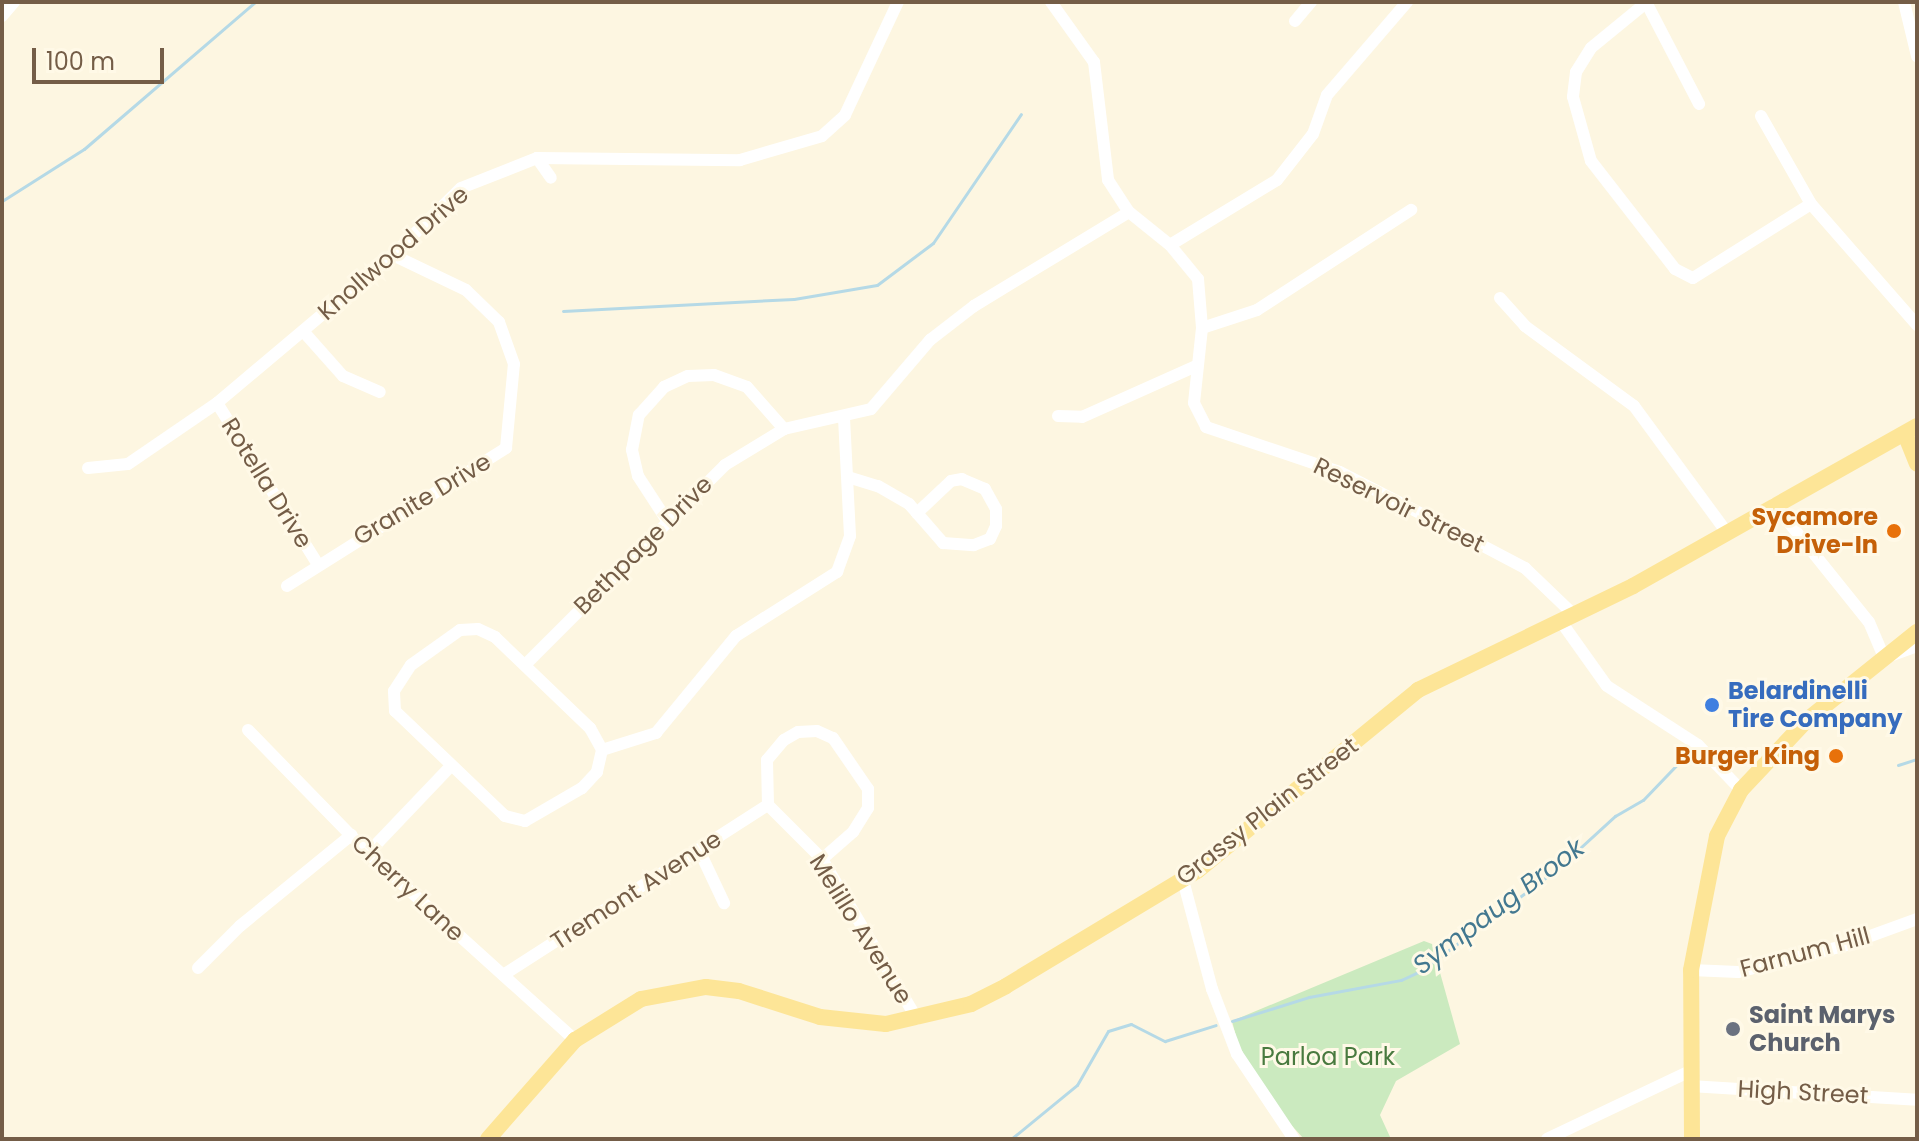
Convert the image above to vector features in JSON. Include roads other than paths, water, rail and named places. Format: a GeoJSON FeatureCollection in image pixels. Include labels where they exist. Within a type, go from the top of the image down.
{"type":"FeatureCollection","features":[{"type":"Feature","properties":{"kind":"main road","name":"Grassy Plain Street"},"geometry":{"type":"LineString","coordinates":[[488,1139],[575,1040],[641,999],[706,987],[739,991],[853,1023],[917,1019],[971,1004],[1183,880],[1418,690],[1568,620],[1725,530],[1911,430]]}},
{"type":"Feature","properties":{"kind":"main road"},"geometry":{"type":"LineString","coordinates":[[1911,430],[1917,464]]}},
{"type":"Feature","properties":{"kind":"main road"},"geometry":{"type":"LineString","coordinates":[[1692,1139],[1691,970],[1708,863],[1741,790],[1807,720],[1917,632]]}},
{"type":"Feature","properties":{"kind":"street"},"geometry":{"type":"LineString","coordinates":[[2,16],[14,2]]}},
{"type":"Feature","properties":{"kind":"street","name":"Knollwood Drive"},"geometry":{"type":"LineString","coordinates":[[88,468],[128,464],[217,403],[393,255],[461,188],[537,158],[740,160],[822,136],[845,115],[898,2]]}},
{"type":"Feature","properties":{"kind":"street","name":"Reservoir Street"},"geometry":{"type":"LineString","coordinates":[[1051,2],[1094,62],[1102,158],[1108,180],[1129,212],[1170,245],[1198,279],[1202,328],[1196,366],[1198,416],[1216,434],[1340,472],[1525,568],[1568,620],[1584,660],[1607,686],[1698,745],[1741,790]]}},
{"type":"Feature","properties":{"kind":"street"},"geometry":{"type":"LineString","coordinates":[[1295,21],[1311,2]]}},
{"type":"Feature","properties":{"kind":"street"},"geometry":{"type":"LineString","coordinates":[[1170,245],[1277,180],[1313,134],[1327,95],[1407,2]]}},
{"type":"Feature","properties":{"kind":"street"},"geometry":{"type":"LineString","coordinates":[[1699,104],[1646,2],[1591,48],[1576,72],[1573,97],[1591,161],[1675,269],[1693,278],[1811,204]]}},
{"type":"Feature","properties":{"kind":"street"},"geometry":{"type":"LineString","coordinates":[[1904,2],[1917,56]]}},
{"type":"Feature","properties":{"kind":"street"},"geometry":{"type":"LineString","coordinates":[[1761,116],[1811,204],[1917,325]]}},
{"type":"Feature","properties":{"kind":"street"},"geometry":{"type":"LineString","coordinates":[[537,158],[551,178]]}},
{"type":"Feature","properties":{"kind":"street"},"geometry":{"type":"LineString","coordinates":[[1202,328],[1257,310],[1411,210]]}},
{"type":"Feature","properties":{"kind":"street","name":"Bethpage Drive"},"geometry":{"type":"LineString","coordinates":[[525,665],[666,519],[725,465],[784,429],[844,419],[871,409],[930,340],[974,306],[1129,212]]}},
{"type":"Feature","properties":{"kind":"street","name":"Granite Drive"},"geometry":{"type":"LineString","coordinates":[[287,586],[317,563],[506,448],[514,364],[499,322],[466,290],[393,255]]}},
{"type":"Feature","properties":{"kind":"street"},"geometry":{"type":"LineString","coordinates":[[1500,298],[1525,326],[1634,406],[1725,530]]}},
{"type":"Feature","properties":{"kind":"street"},"geometry":{"type":"LineString","coordinates":[[303,331],[343,376],[380,392]]}},
{"type":"Feature","properties":{"kind":"street"},"geometry":{"type":"LineString","coordinates":[[1058,416],[1082,417],[1196,366]]}},
{"type":"Feature","properties":{"kind":"street"},"geometry":{"type":"LineString","coordinates":[[666,519],[638,476],[632,450],[639,415],[664,387],[688,376],[714,375],[747,387],[784,429]]}},
{"type":"Feature","properties":{"kind":"street","name":"Rotella Drive"},"geometry":{"type":"LineString","coordinates":[[217,403],[317,563]]}},
{"type":"Feature","properties":{"kind":"street"},"geometry":{"type":"LineString","coordinates":[[602,750],[656,733],[736,636],[837,572],[850,536],[851,478],[844,419]]}},
{"type":"Feature","properties":{"kind":"street"},"geometry":{"type":"LineString","coordinates":[[851,478],[878,486],[917,513],[943,543],[957,546],[990,539],[996,526],[996,509],[985,489],[962,479],[951,481],[917,513]]}},
{"type":"Feature","properties":{"kind":"street"},"geometry":{"type":"LineString","coordinates":[[1774,504],[1869,622],[1884,658],[1917,646]]}},
{"type":"Feature","properties":{"kind":"street"},"geometry":{"type":"LineString","coordinates":[[478,629],[495,637],[590,728],[602,750],[597,772],[582,788],[525,821],[505,816],[450,767],[395,711],[394,691],[411,665],[460,630],[478,629]]}},
{"type":"Feature","properties":{"kind":"street","name":"Cherry Lane"},"geometry":{"type":"LineString","coordinates":[[248,730],[368,853],[575,1040]]}},
{"type":"Feature","properties":{"kind":"street"},"geometry":{"type":"LineString","coordinates":[[768,805],[767,760],[784,740],[798,732],[817,731],[833,738],[868,789],[868,808],[853,832],[822,859]]}},
{"type":"Feature","properties":{"kind":"street"},"geometry":{"type":"LineString","coordinates":[[368,853],[450,767]]}},
{"type":"Feature","properties":{"kind":"street","name":"Tremont Avenue"},"geometry":{"type":"LineString","coordinates":[[503,975],[768,805]]}},
{"type":"Feature","properties":{"kind":"street","name":"Melillo Avenue"},"geometry":{"type":"LineString","coordinates":[[768,805],[822,859],[917,1019]]}},
{"type":"Feature","properties":{"kind":"street"},"geometry":{"type":"LineString","coordinates":[[198,968],[240,926],[351,835]]}},
{"type":"Feature","properties":{"kind":"street"},"geometry":{"type":"LineString","coordinates":[[699,850],[724,903]]}},
{"type":"Feature","properties":{"kind":"street"},"geometry":{"type":"LineString","coordinates":[[1183,880],[1232,1043],[1294,1139]]}},
{"type":"Feature","properties":{"kind":"street","name":"Farnum Hill"},"geometry":{"type":"LineString","coordinates":[[1691,970],[1738,972],[1843,946],[1917,919]]}},
{"type":"Feature","properties":{"kind":"street"},"geometry":{"type":"LineString","coordinates":[[1547,1139],[1690,1079]]}},
{"type":"Feature","properties":{"kind":"street","name":"High Street"},"geometry":{"type":"LineString","coordinates":[[1690,1079],[1917,1100]]}},
{"type":"Feature","properties":{"kind":"waterway"},"geometry":{"type":"LineString","coordinates":[[2,201],[84,149],[255,2]]}},
{"type":"Feature","properties":{"kind":"waterway"},"geometry":{"type":"LineString","coordinates":[[563,311],[794,299],[877,285],[933,243],[1021,114]]}},
{"type":"Feature","properties":{"kind":"waterway","name":"Sympaug Brook"},"geometry":{"type":"LineString","coordinates":[[1232,1021],[1309,997],[1401,980],[1422,970],[1557,869],[1615,816],[1643,800],[1691,750]]}},
{"type":"Feature","properties":{"kind":"waterway","name":"Sympaug Brook"},"geometry":{"type":"LineString","coordinates":[[1898,765],[1917,759]]}},
{"type":"Feature","properties":{"kind":"waterway","name":"Sympaug Brook"},"geometry":{"type":"LineString","coordinates":[[1011,1139],[1077,1085],[1108,1031],[1131,1024],[1165,1041],[1216,1025]]}},
{"type":"Feature","properties":{"kind":"place","name":"Sycamore Drive-In"},"geometry":{"type":"Point","coordinates":[1894,531]}},
{"type":"Feature","properties":{"kind":"place","name":"Belardinelli Tire Company"},"geometry":{"type":"Point","coordinates":[1712,705]}},
{"type":"Feature","properties":{"kind":"place","name":"Burger King"},"geometry":{"type":"Point","coordinates":[1836,756]}},
{"type":"Feature","properties":{"kind":"place","name":"Saint Marys Church"},"geometry":{"type":"Point","coordinates":[1733,1029]}},
{"type":"Feature","properties":{"kind":"park label","name":"Parloa Park"},"geometry":{"type":"Point","coordinates":[1328,1057]}}]}
